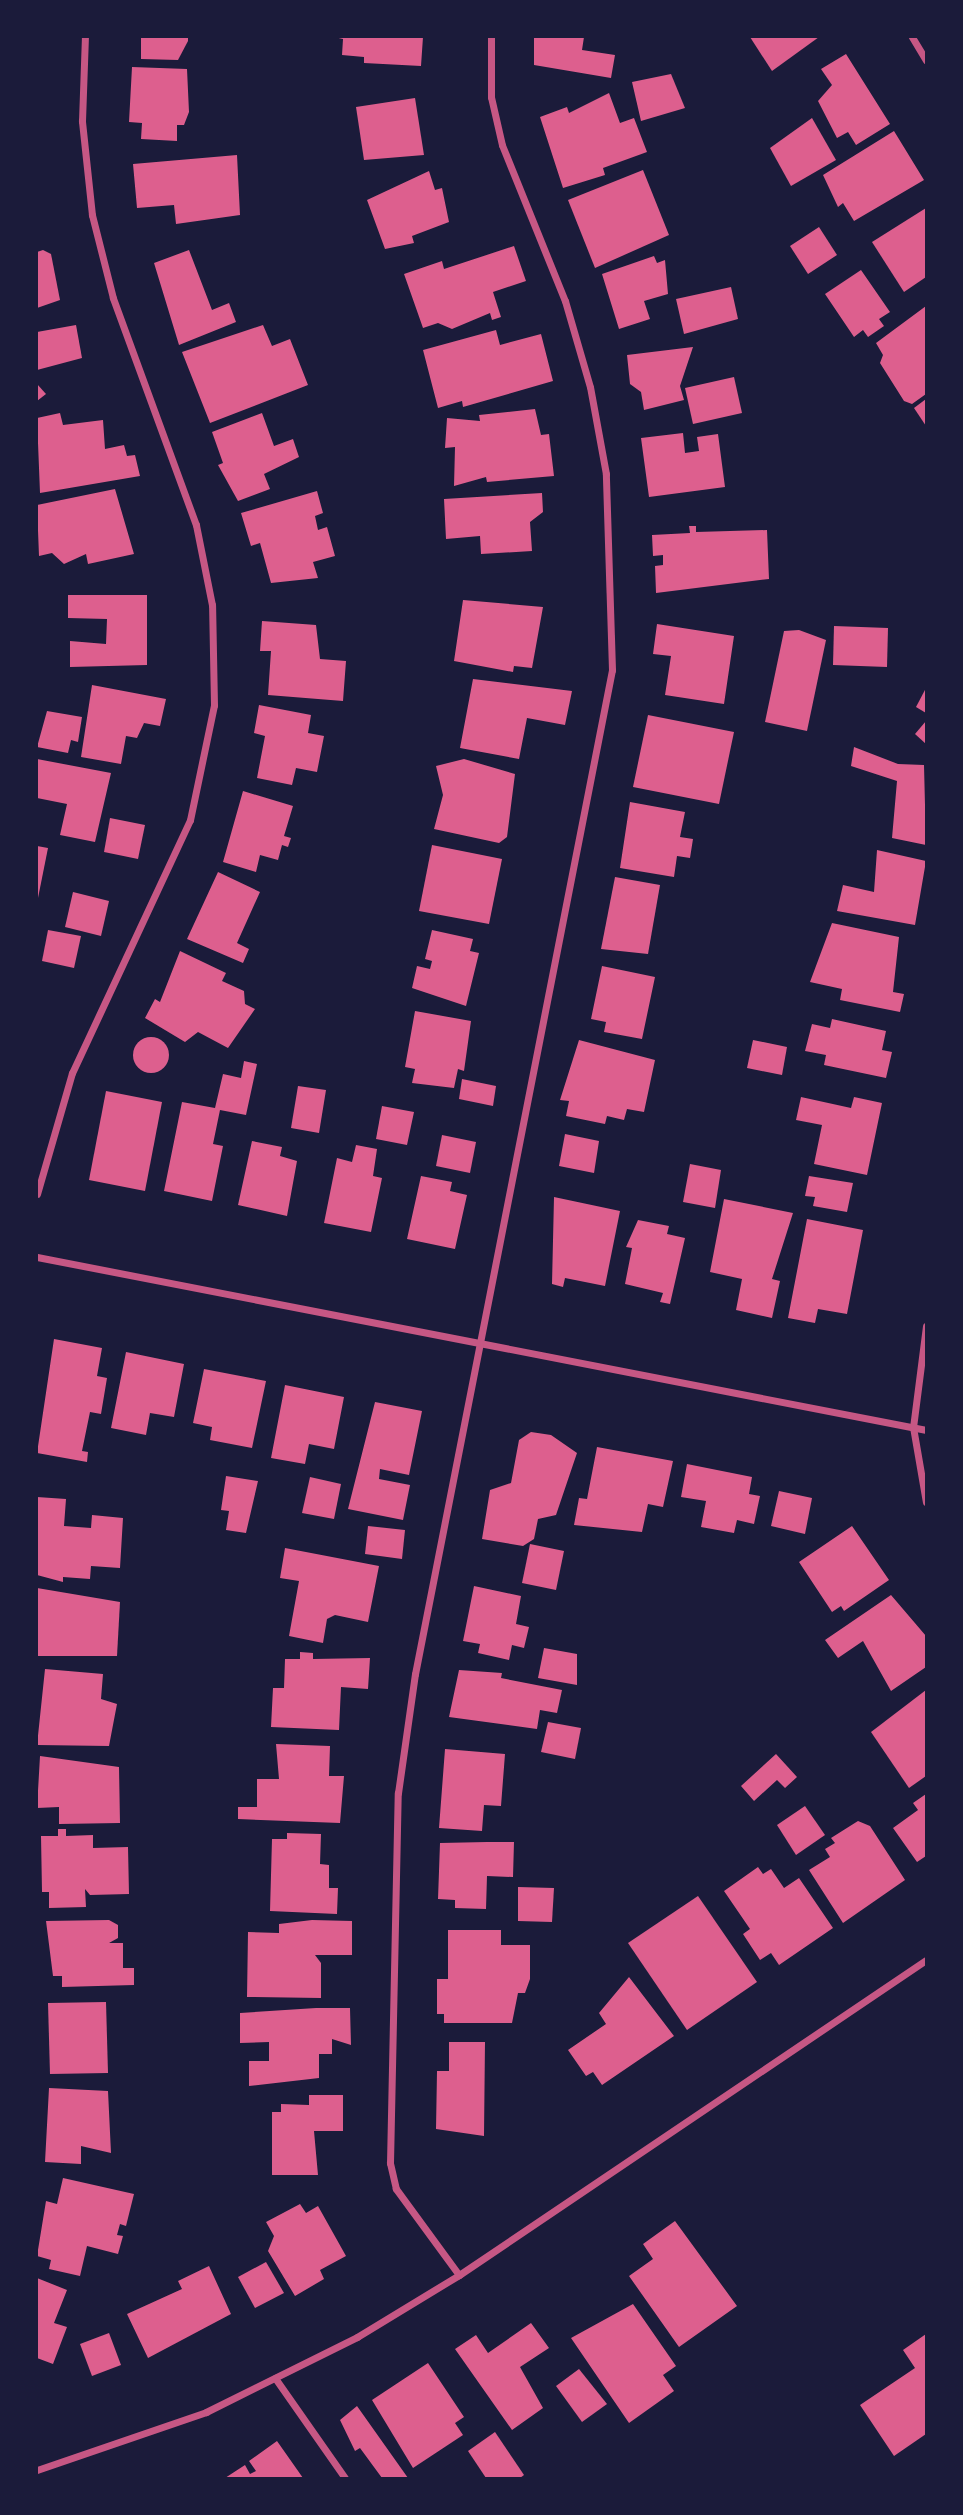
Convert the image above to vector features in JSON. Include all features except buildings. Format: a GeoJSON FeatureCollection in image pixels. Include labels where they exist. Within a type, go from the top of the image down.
{"type":"FeatureCollection","features":[{"type":"Feature","properties":{"kind":"street"},"geometry":{"type":"LineString","coordinates":[[37,1194],[72,1073],[190,820],[214,705],[212,605],[196,525],[113,298],[92,215],[82,121],[85,37]]}},
{"type":"Feature","properties":{"kind":"street"},"geometry":{"type":"LineString","coordinates":[[459,2275],[396,2189],[390,2163],[397,1806],[415,1674],[594,780],[612,670],[613,576],[606,474],[590,387],[565,301],[502,145],[491,97],[491,37]]}},
{"type":"Feature","properties":{"kind":"street"},"geometry":{"type":"LineString","coordinates":[[912,37],[926,60]]}},
{"type":"Feature","properties":{"kind":"street"},"geometry":{"type":"LineString","coordinates":[[37,1257],[926,1430]]}},
{"type":"Feature","properties":{"kind":"street"},"geometry":{"type":"LineString","coordinates":[[926,1326],[913,1427],[926,1502]]}},
{"type":"Feature","properties":{"kind":"street"},"geometry":{"type":"LineString","coordinates":[[37,2470],[193,2417],[275,2378],[459,2275],[926,1960]]}},
{"type":"Feature","properties":{"kind":"street"},"geometry":{"type":"LineString","coordinates":[[275,2378],[345,2478]]}}]}
